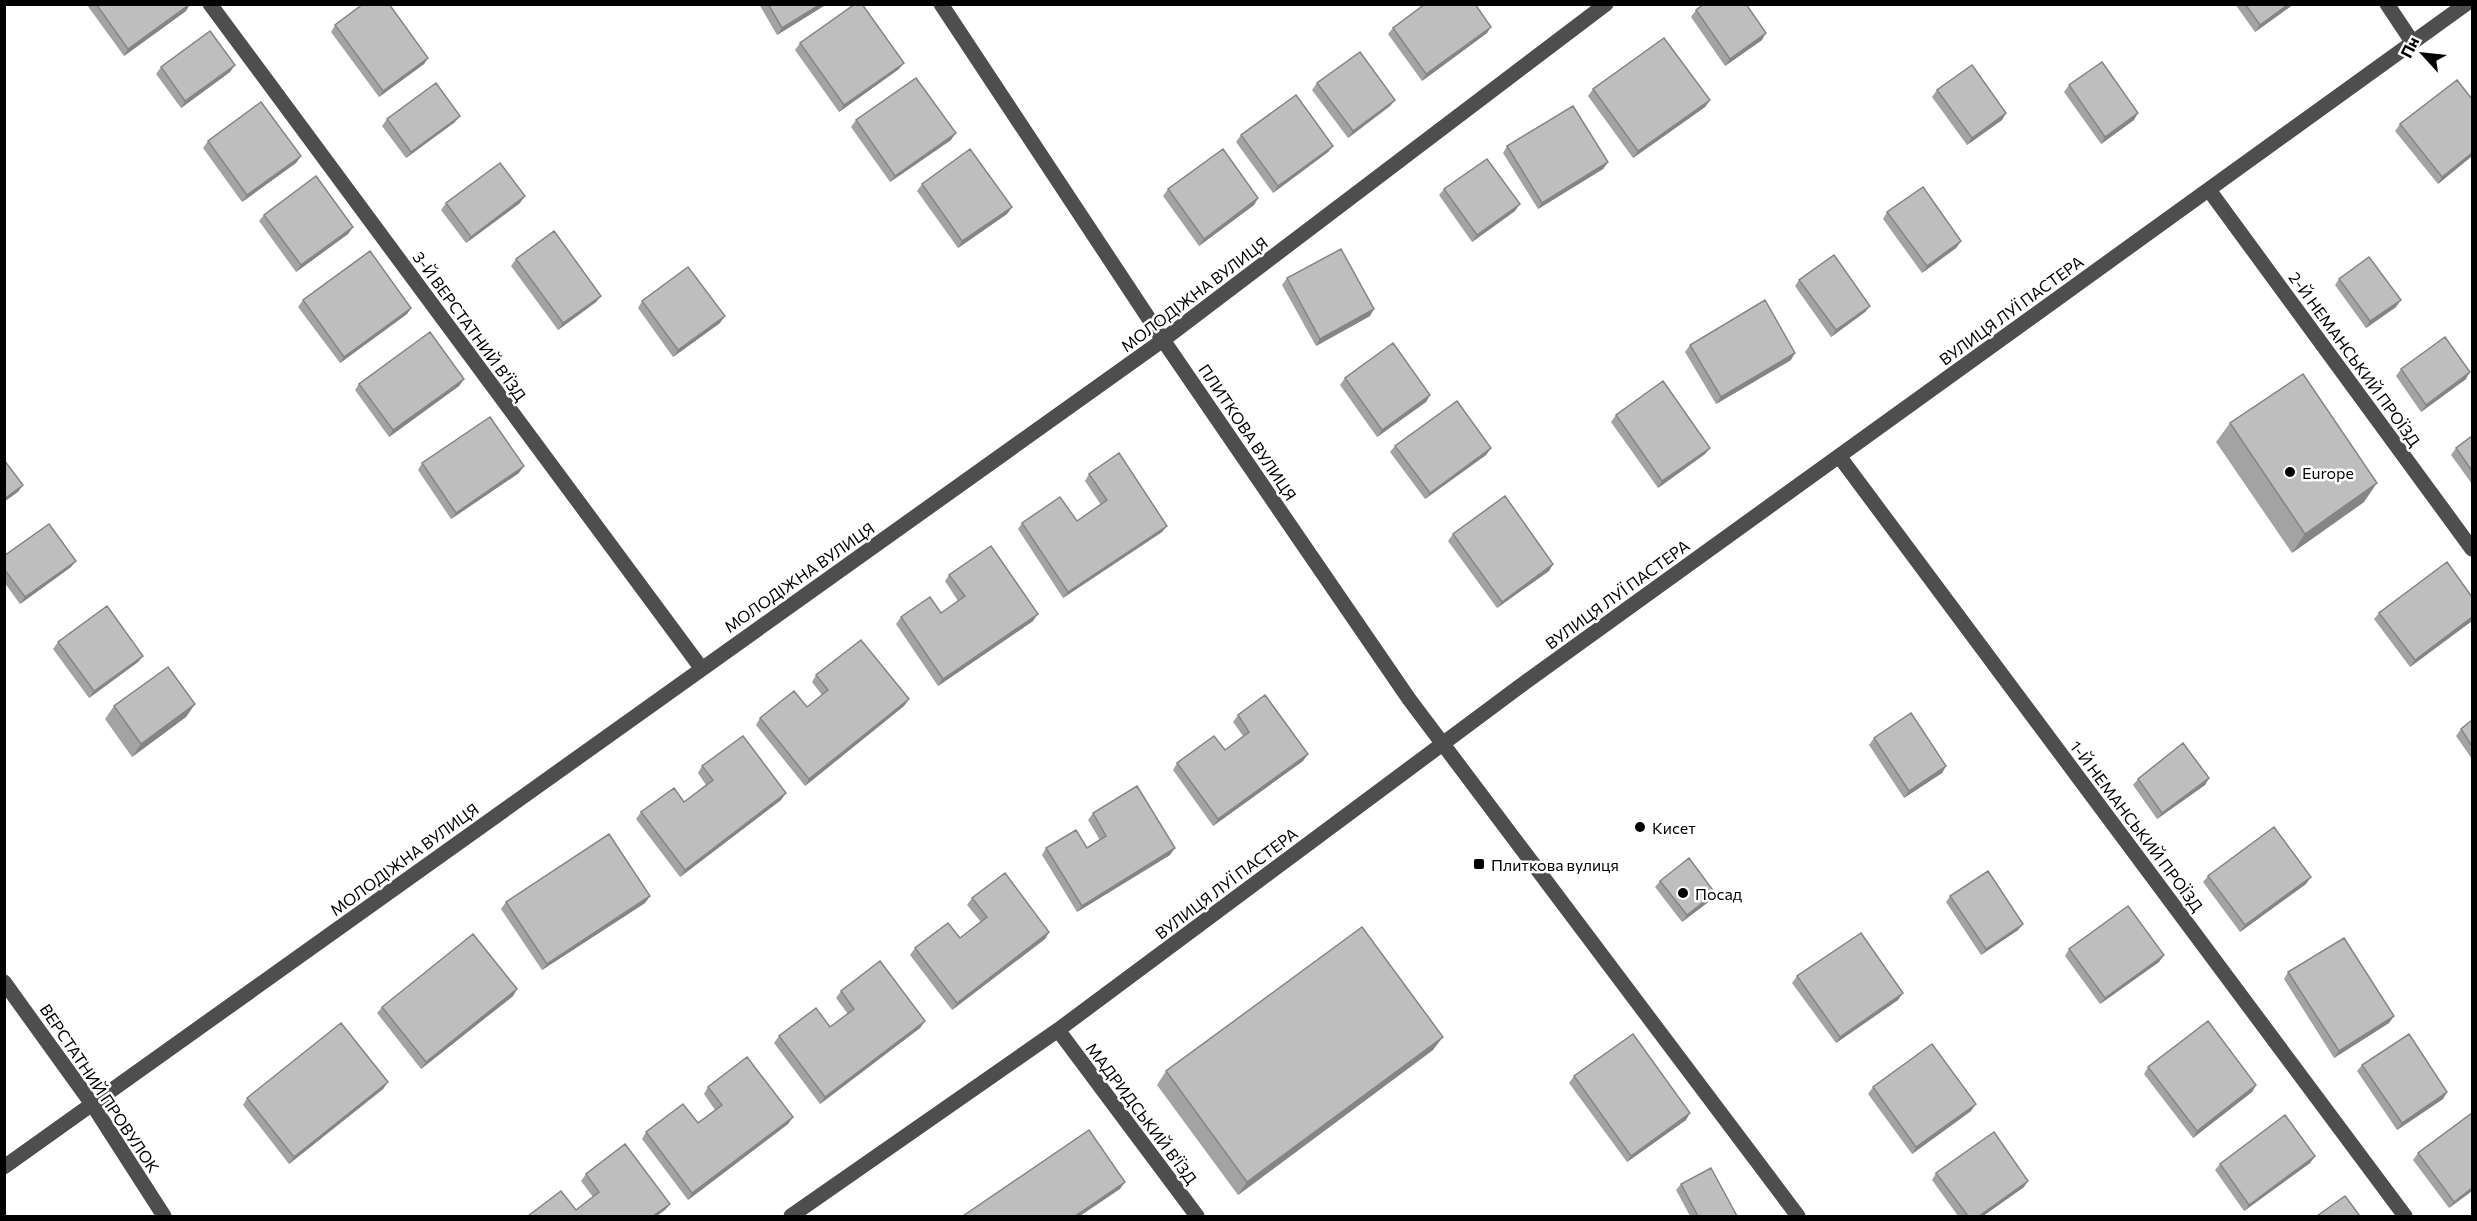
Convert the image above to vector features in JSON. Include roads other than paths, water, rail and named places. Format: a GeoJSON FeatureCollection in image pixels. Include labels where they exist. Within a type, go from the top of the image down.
{"type":"FeatureCollection","features":[{"type":"Feature","properties":{"kind":"street","name":"3-Й ВЕРСТАТНИЙ В’ЇЗД"},"geometry":{"type":"LineString","coordinates":[[210,4],[702,669]]}},
{"type":"Feature","properties":{"kind":"street","name":"ПЛИТКОВА ВУЛИЦЯ"},"geometry":{"type":"LineString","coordinates":[[942,4],[1163,340],[1442,745],[1798,1216]]}},
{"type":"Feature","properties":{"kind":"street","name":"МОЛОДІЖНА ВУЛИЦЯ"},"geometry":{"type":"LineString","coordinates":[[4,1167],[1163,340],[1589,9],[1606,4]]}},
{"type":"Feature","properties":{"kind":"street"},"geometry":{"type":"LineString","coordinates":[[2387,4],[2413,43]]}},
{"type":"Feature","properties":{"kind":"street","name":"ВУЛИЦЯ ЛУЇ ПАСТЕРА"},"geometry":{"type":"LineString","coordinates":[[790,1216],[1058,1030],[1442,745],[2466,4]]}},
{"type":"Feature","properties":{"kind":"street","name":"2-Й НЕМАНСЬКИЙ ПРОЇЗД"},"geometry":{"type":"LineString","coordinates":[[2209,190],[2472,549]]}},
{"type":"Feature","properties":{"kind":"street","name":"1-Й НЕМАНСЬКИЙ ПРОЇЗД"},"geometry":{"type":"LineString","coordinates":[[1839,456],[2405,1216]]}},
{"type":"Feature","properties":{"kind":"street","name":"ВЕРСТАТНИЙ ПРОВУЛОК"},"geometry":{"type":"LineString","coordinates":[[4,982],[92,1104],[164,1216]]}},
{"type":"Feature","properties":{"kind":"street","name":"МАДРИДСЬКИЙ В'ЇЗД"},"geometry":{"type":"LineString","coordinates":[[1058,1030],[1197,1216]]}},
{"type":"Feature","properties":{"kind":"place","name":"Europe"},"geometry":{"type":"Point","coordinates":[2290,472]}},
{"type":"Feature","properties":{"kind":"place","name":"Кисет"},"geometry":{"type":"Point","coordinates":[1640,827]}},
{"type":"Feature","properties":{"kind":"place","name":"Плиткова вулиця"},"geometry":{"type":"Point","coordinates":[1479,864]}},
{"type":"Feature","properties":{"kind":"place","name":"Посад"},"geometry":{"type":"Point","coordinates":[1683,893]}}]}
